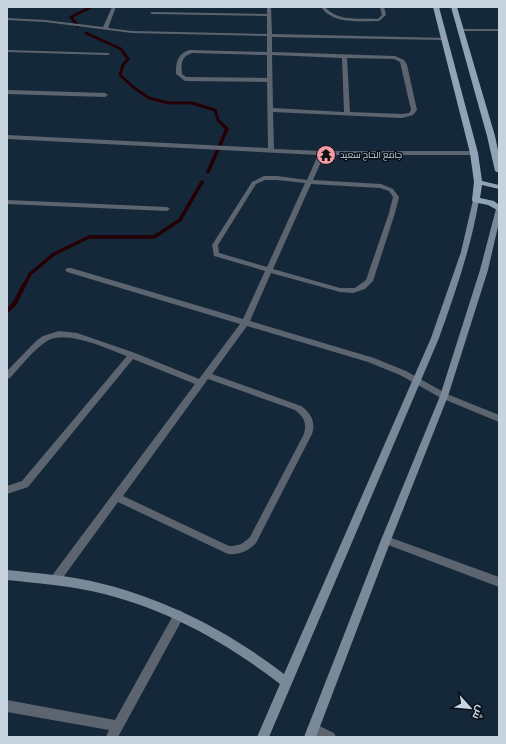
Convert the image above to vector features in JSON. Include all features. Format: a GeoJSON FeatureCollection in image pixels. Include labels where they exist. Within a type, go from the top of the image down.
{"type":"FeatureCollection","features":[{"type":"Feature","properties":{"kind":"main road"},"geometry":{"type":"LineString","coordinates":[[263,737],[435,338],[451,293],[470,229],[478,182],[474,153],[436,7]]}},
{"type":"Feature","properties":{"kind":"main road"},"geometry":{"type":"LineString","coordinates":[[454,7],[491,136],[499,171]]}},
{"type":"Feature","properties":{"kind":"main road"},"geometry":{"type":"LineString","coordinates":[[478,182],[499,187]]}},
{"type":"Feature","properties":{"kind":"main road"},"geometry":{"type":"LineString","coordinates":[[311,733],[444,396],[484,270],[499,208],[491,203],[476,200]]}},
{"type":"Feature","properties":{"kind":"main road"},"geometry":{"type":"LineString","coordinates":[[7,574],[92,586],[128,595],[193,622],[249,653],[286,682]]}},
{"type":"Feature","properties":{"kind":"street"},"geometry":{"type":"LineString","coordinates":[[104,30],[114,7]]}},
{"type":"Feature","properties":{"kind":"street"},"geometry":{"type":"LineString","coordinates":[[186,13],[187,7]]}},
{"type":"Feature","properties":{"kind":"street"},"geometry":{"type":"LineString","coordinates":[[269,7],[271,149]]}},
{"type":"Feature","properties":{"kind":"street"},"geometry":{"type":"LineString","coordinates":[[323,7],[332,16],[379,20],[384,16],[382,7]]}},
{"type":"Feature","properties":{"kind":"street"},"geometry":{"type":"LineString","coordinates":[[152,13],[269,15]]}},
{"type":"Feature","properties":{"kind":"street"},"geometry":{"type":"LineString","coordinates":[[7,19],[45,21],[104,30],[132,32],[445,39]]}},
{"type":"Feature","properties":{"kind":"street"},"geometry":{"type":"LineString","coordinates":[[461,30],[499,30]]}},
{"type":"Feature","properties":{"kind":"street"},"geometry":{"type":"LineString","coordinates":[[7,51],[108,54]]}},
{"type":"Feature","properties":{"kind":"street"},"geometry":{"type":"LineString","coordinates":[[270,80],[185,79],[179,74],[179,59],[183,54],[191,51],[396,58],[402,61],[414,110],[411,114],[402,116],[271,110]]}},
{"type":"Feature","properties":{"kind":"street"},"geometry":{"type":"LineString","coordinates":[[344,56],[347,113]]}},
{"type":"Feature","properties":{"kind":"street"},"geometry":{"type":"LineString","coordinates":[[7,92],[105,96]]}},
{"type":"Feature","properties":{"kind":"street"},"geometry":{"type":"LineString","coordinates":[[7,137],[271,149],[322,153],[474,153]]}},
{"type":"Feature","properties":{"kind":"street"},"geometry":{"type":"LineString","coordinates":[[55,580],[245,323],[322,153]]}},
{"type":"Feature","properties":{"kind":"street"},"geometry":{"type":"LineString","coordinates":[[264,178],[309,182],[381,186],[391,190],[396,197],[369,281],[362,288],[354,291],[340,290],[216,254],[215,246],[254,183],[264,178]]}},
{"type":"Feature","properties":{"kind":"street"},"geometry":{"type":"LineString","coordinates":[[7,202],[167,209]]}},
{"type":"Feature","properties":{"kind":"street"},"geometry":{"type":"LineString","coordinates":[[69,270],[372,360],[396,370],[444,396],[499,419]]}},
{"type":"Feature","properties":{"kind":"street"},"geometry":{"type":"LineString","coordinates":[[7,376],[39,343],[46,338],[59,334],[74,335],[132,355],[200,383]]}},
{"type":"Feature","properties":{"kind":"street"},"geometry":{"type":"LineString","coordinates":[[7,490],[25,484],[132,355]]}},
{"type":"Feature","properties":{"kind":"street"},"geometry":{"type":"LineString","coordinates":[[116,497],[228,550],[242,548],[249,545],[253,540],[308,434],[310,429],[310,419],[298,408],[206,375]]}},
{"type":"Feature","properties":{"kind":"street"},"geometry":{"type":"LineString","coordinates":[[386,540],[499,582]]}},
{"type":"Feature","properties":{"kind":"street"},"geometry":{"type":"LineString","coordinates":[[112,737],[179,615]]}},
{"type":"Feature","properties":{"kind":"street"},"geometry":{"type":"LineString","coordinates":[[7,706],[118,726]]}},
{"type":"Feature","properties":{"kind":"street"},"geometry":{"type":"LineString","coordinates":[[311,733],[330,737]]}},
{"type":"Feature","properties":{"kind":"waterway"},"geometry":{"type":"LineString","coordinates":[[78,26],[71,17],[91,7]]}},
{"type":"Feature","properties":{"kind":"waterway"},"geometry":{"type":"LineString","coordinates":[[86,33],[121,49],[128,59],[123,65],[120,75],[133,87],[149,98],[169,103],[192,103],[215,110],[218,120],[227,129],[208,172]]}},
{"type":"Feature","properties":{"kind":"waterway"},"geometry":{"type":"LineString","coordinates":[[24,286],[30,274],[54,254],[89,237],[154,237],[180,220],[202,182]]}},
{"type":"Feature","properties":{"kind":"waterway"},"geometry":{"type":"LineString","coordinates":[[7,311],[15,303],[24,285]]}},
{"type":"Feature","properties":{"kind":"place","name":"جامع الحاج سعيد"},"geometry":{"type":"Point","coordinates":[326,155]}}]}
